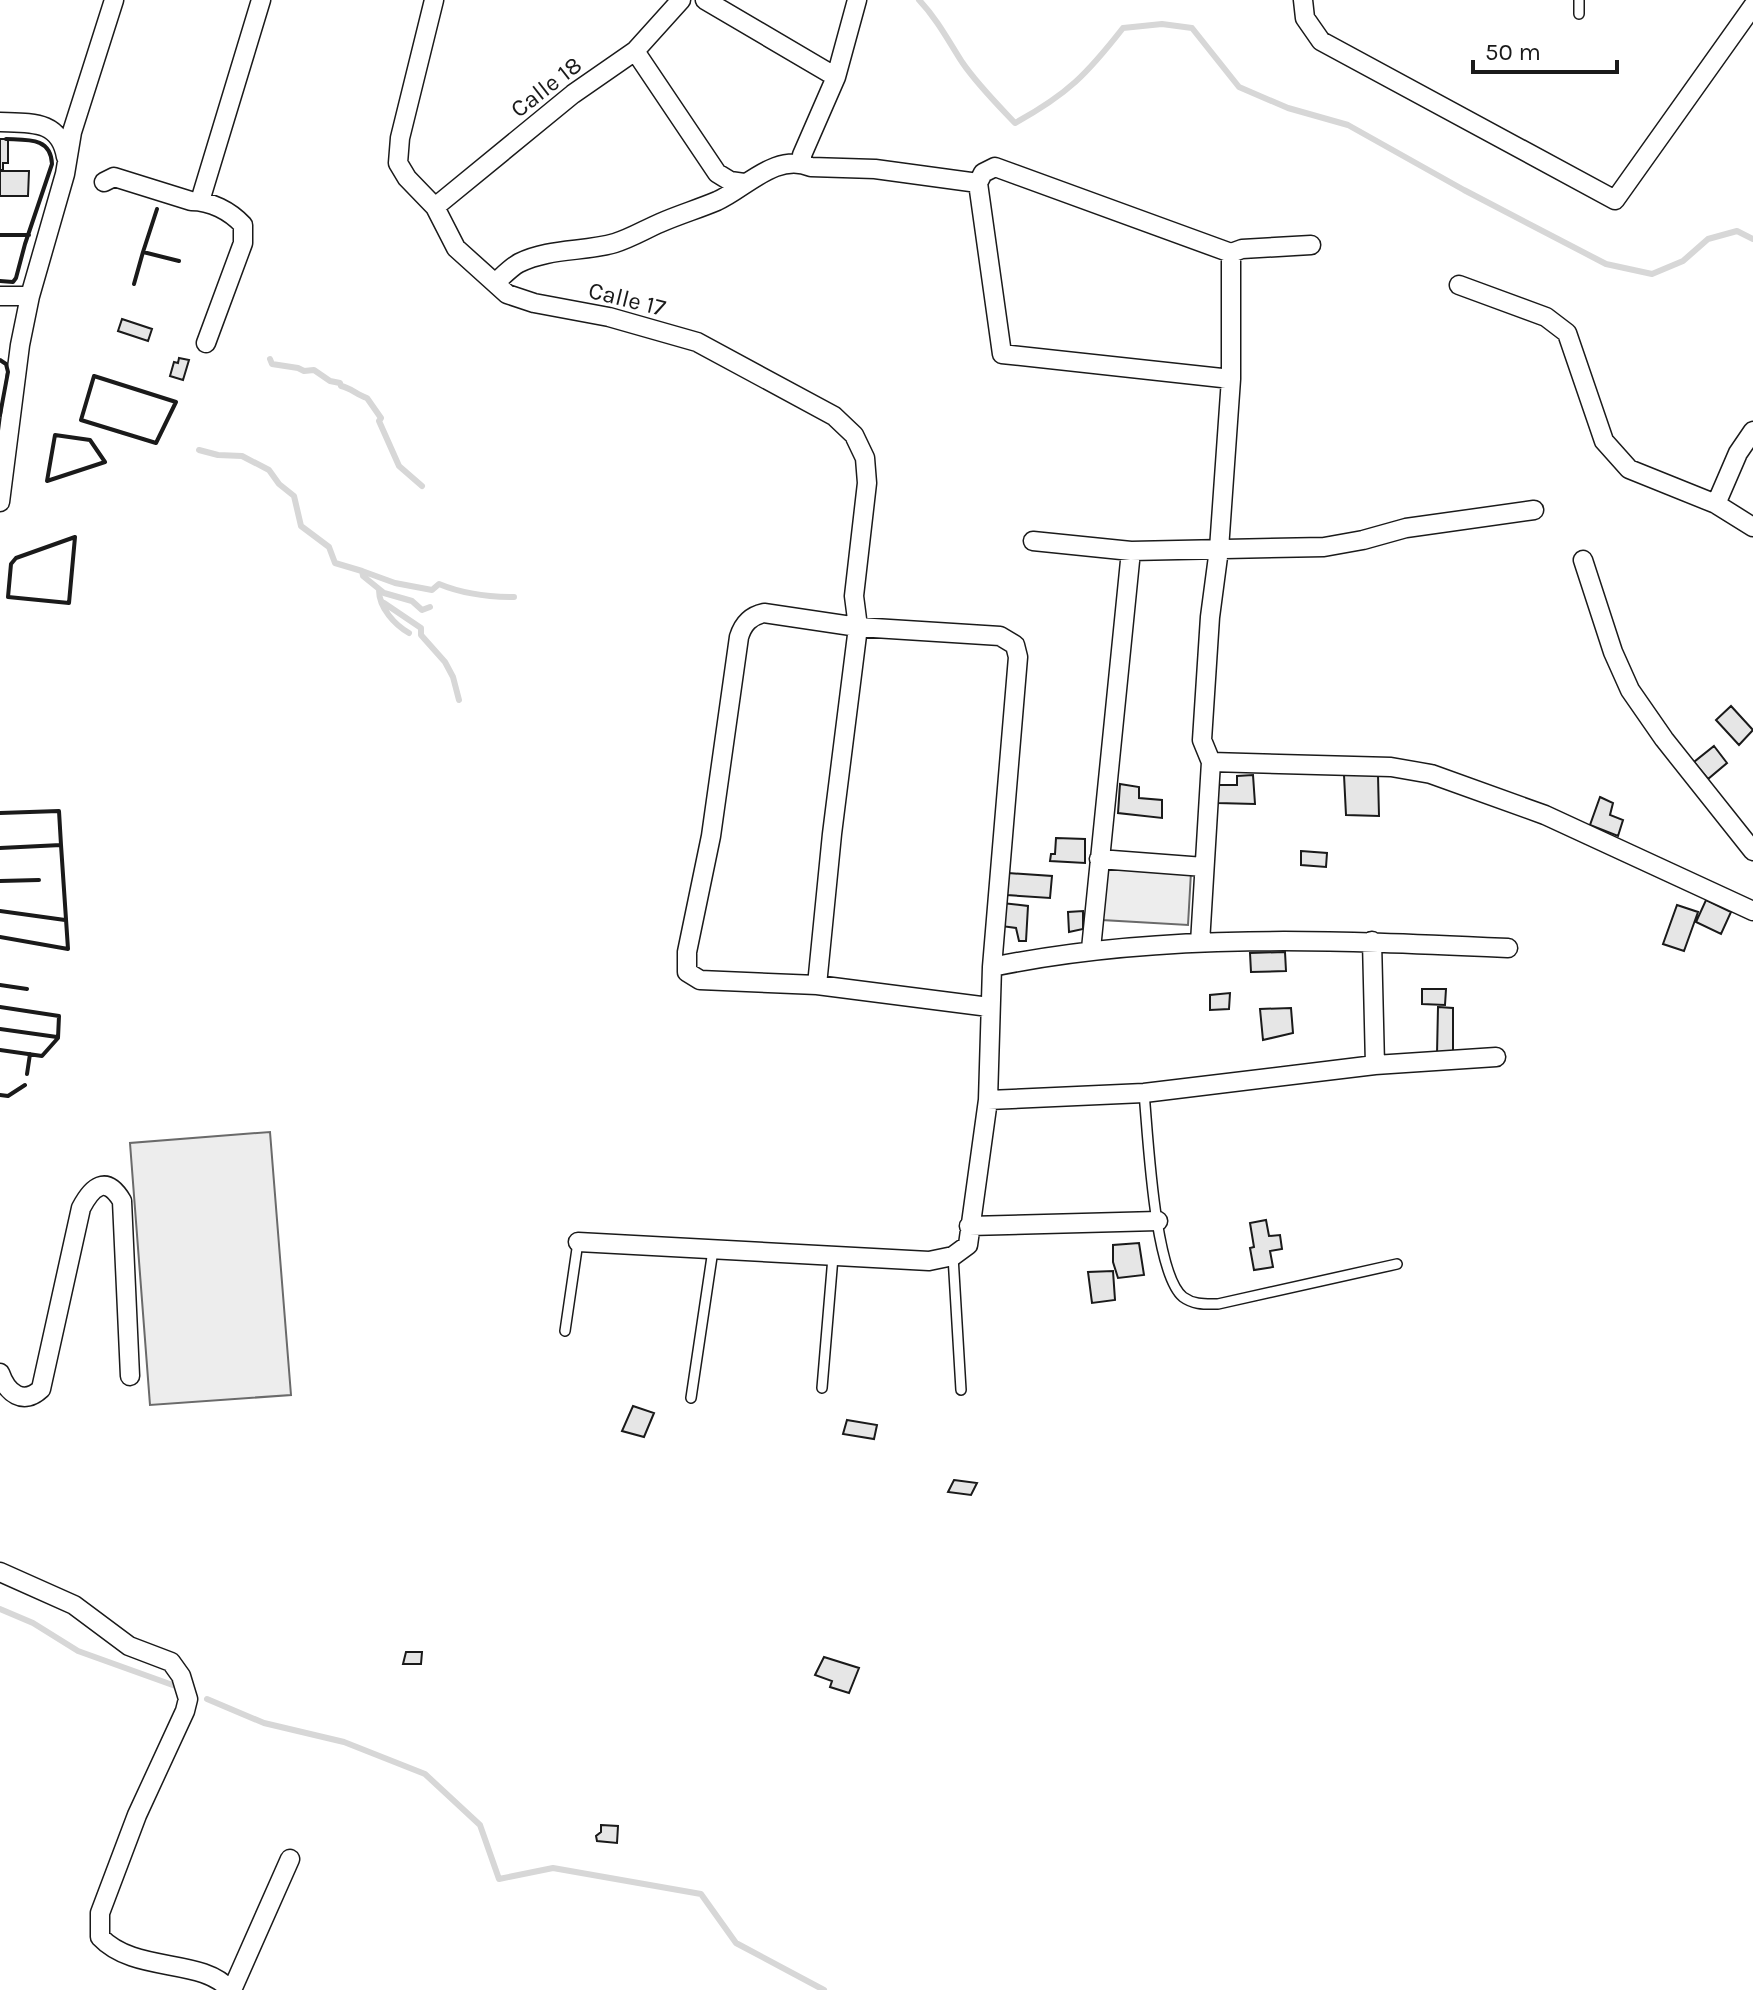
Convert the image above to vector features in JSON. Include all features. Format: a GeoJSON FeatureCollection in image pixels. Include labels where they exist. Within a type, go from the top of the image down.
{"type":"FeatureCollection","features":[{"type":"Feature","properties":{"kind":"street"},"geometry":{"type":"LineString","coordinates":[[0,502],[20,345],[30,296],[72,132],[114,0]]}},
{"type":"Feature","properties":{"kind":"street"},"geometry":{"type":"LineString","coordinates":[[200,201],[261,0]]}},
{"type":"Feature","properties":{"kind":"street","name":"Calle 17"},"geometry":{"type":"LineString","coordinates":[[434,0],[409,97],[398,163],[407,178],[435,207],[456,248],[507,294],[697,342],[834,416],[854,435],[865,458],[867,483],[854,596],[858,627],[817,985]]}},
{"type":"Feature","properties":{"kind":"street","name":"Calle 18"},"geometry":{"type":"LineString","coordinates":[[435,207],[573,94],[635,51],[681,0]]}},
{"type":"Feature","properties":{"kind":"street"},"geometry":{"type":"LineString","coordinates":[[705,0],[836,77]]}},
{"type":"Feature","properties":{"kind":"street"},"geometry":{"type":"LineString","coordinates":[[1303,0],[1305,18],[1321,41],[1615,200],[1753,6]]}},
{"type":"Feature","properties":{"kind":"street"},"geometry":{"type":"LineString","coordinates":[[802,163],[802,155],[836,77],[856,5]]}},
{"type":"Feature","properties":{"kind":"street"},"geometry":{"type":"LineString","coordinates":[[635,51],[717,173],[730,181],[744,183]]}},
{"type":"Feature","properties":{"kind":"street"},"geometry":{"type":"LineString","coordinates":[[0,122],[40,125],[56,132],[64,142],[67,161]]}},
{"type":"Feature","properties":{"kind":"street"},"geometry":{"type":"LineString","coordinates":[[495,283],[519,264],[558,251],[610,244],[638,235],[720,200],[744,183],[782,165],[802,163],[811,167],[875,169],[978,183]]}},
{"type":"Feature","properties":{"kind":"street"},"geometry":{"type":"LineString","coordinates":[[1231,379],[1002,354],[978,183],[983,173],[995,167],[1231,253],[1242,249],[1311,245]]}},
{"type":"Feature","properties":{"kind":"street"},"geometry":{"type":"LineString","coordinates":[[104,182],[114,177],[191,201],[200,201],[232,213],[243,225],[243,243],[206,343]]}},
{"type":"Feature","properties":{"kind":"street"},"geometry":{"type":"LineString","coordinates":[[1200,943],[1211,762],[1202,740],[1231,379],[1231,253]]}},
{"type":"Feature","properties":{"kind":"street"},"geometry":{"type":"LineString","coordinates":[[1459,285],[1546,317],[1567,333],[1604,441],[1629,469],[1716,504],[1753,527]]}},
{"type":"Feature","properties":{"kind":"street"},"geometry":{"type":"LineString","coordinates":[[0,296],[30,296]]}},
{"type":"Feature","properties":{"kind":"street"},"geometry":{"type":"LineString","coordinates":[[0,344],[20,345]]}},
{"type":"Feature","properties":{"kind":"street"},"geometry":{"type":"LineString","coordinates":[[1716,504],[1738,453],[1753,431]]}},
{"type":"Feature","properties":{"kind":"street"},"geometry":{"type":"LineString","coordinates":[[1033,541],[1131,551],[1324,547],[1406,528],[1534,510]]}},
{"type":"Feature","properties":{"kind":"street"},"geometry":{"type":"LineString","coordinates":[[1091,949],[1131,551]]}},
{"type":"Feature","properties":{"kind":"street"},"geometry":{"type":"LineString","coordinates":[[1583,560],[1613,652],[1630,690],[1664,739],[1753,851]]}},
{"type":"Feature","properties":{"kind":"street"},"geometry":{"type":"LineString","coordinates":[[578,1242],[929,1261],[953,1256],[968,1245],[988,1100],[989,1007],[1018,657],[1015,645],[1000,636],[858,627],[764,613],[752,617],[741,629],[711,836],[687,952],[687,972],[700,980],[817,985],[989,1007]]}},
{"type":"Feature","properties":{"kind":"street"},"geometry":{"type":"LineString","coordinates":[[1211,762],[1391,767],[1431,774],[1545,815],[1753,911]]}},
{"type":"Feature","properties":{"kind":"street"},"geometry":{"type":"LineString","coordinates":[[1099,859],[1204,867]]}},
{"type":"Feature","properties":{"kind":"street"},"geometry":{"type":"LineString","coordinates":[[992,967],[1091,949],[1200,943],[1372,941],[1508,948]]}},
{"type":"Feature","properties":{"kind":"street"},"geometry":{"type":"LineString","coordinates":[[1372,941],[1375,1065]]}},
{"type":"Feature","properties":{"kind":"street"},"geometry":{"type":"LineString","coordinates":[[988,1100],[1144,1093],[1375,1065],[1496,1057]]}},
{"type":"Feature","properties":{"kind":"street"},"geometry":{"type":"LineString","coordinates":[[0,1373],[3,1383],[14,1395],[24,1398],[34,1396],[41,1389],[81,1208],[90,1191],[109,1186],[122,1201],[130,1376]]}},
{"type":"Feature","properties":{"kind":"street"},"geometry":{"type":"LineString","coordinates":[[969,1226],[1158,1221]]}},
{"type":"Feature","properties":{"kind":"street"},"geometry":{"type":"LineString","coordinates":[[0,1572],[74,1605],[129,1646],[171,1662],[181,1676],[188,1699],[137,1815],[100,1913],[100,1937],[110,1948],[148,1963],[209,1975],[231,1990],[290,1859]]}},
{"type":"Feature","properties":{"kind":"lane"},"geometry":{"type":"LineString","coordinates":[[1579,0],[1579,14]]}},
{"type":"Feature","properties":{"kind":"lane"},"geometry":{"type":"LineString","coordinates":[[1144,1093],[1167,1273],[1181,1295],[1195,1304],[1218,1304],[1397,1264]]}},
{"type":"Feature","properties":{"kind":"lane"},"geometry":{"type":"LineString","coordinates":[[565,1331],[578,1242]]}},
{"type":"Feature","properties":{"kind":"lane"},"geometry":{"type":"LineString","coordinates":[[691,1398],[713,1250]]}},
{"type":"Feature","properties":{"kind":"lane"},"geometry":{"type":"LineString","coordinates":[[953,1256],[961,1390]]}},
{"type":"Feature","properties":{"kind":"lane"},"geometry":{"type":"LineString","coordinates":[[822,1388],[833,1257]]}},
{"type":"Feature","properties":{"kind":"shaded area"},"geometry":{"type":"Polygon","coordinates":[[[1106,867],[1191,872],[1188,925],[1102,920],[1106,867]]]}},
{"type":"Feature","properties":{"kind":"shaded area"},"geometry":{"type":"Polygon","coordinates":[[[270,1132],[291,1395],[150,1405],[130,1143],[270,1132]]]}},
{"type":"Feature","properties":{"kind":"building"},"geometry":{"type":"Polygon","coordinates":[[[0,139],[8,139],[8,163],[3,163],[3,170],[0,170],[0,139]]]}},
{"type":"Feature","properties":{"kind":"building"},"geometry":{"type":"Polygon","coordinates":[[[0,171],[29,171],[28,196],[0,196],[0,171]]]}},
{"type":"Feature","properties":{"kind":"building"},"geometry":{"type":"Polygon","coordinates":[[[122,319],[152,329],[148,341],[118,331],[122,319]]]}},
{"type":"Feature","properties":{"kind":"building"},"geometry":{"type":"Polygon","coordinates":[[[179,358],[189,360],[183,380],[170,376],[174,362],[178,363],[179,358]]]}},
{"type":"Feature","properties":{"kind":"building"},"geometry":{"type":"Polygon","coordinates":[[[1731,706],[1753,730],[1739,745],[1716,720],[1731,706]]]}},
{"type":"Feature","properties":{"kind":"building"},"geometry":{"type":"Polygon","coordinates":[[[1714,746],[1727,763],[1708,779],[1694,762],[1714,746]]]}},
{"type":"Feature","properties":{"kind":"building"},"geometry":{"type":"Polygon","coordinates":[[[1253,775],[1255,804],[1217,803],[1217,785],[1237,785],[1237,776],[1253,775]]]}},
{"type":"Feature","properties":{"kind":"building"},"geometry":{"type":"Polygon","coordinates":[[[1344,775],[1378,775],[1379,816],[1346,815],[1344,775]]]}},
{"type":"Feature","properties":{"kind":"building"},"geometry":{"type":"Polygon","coordinates":[[[1120,784],[1139,787],[1139,798],[1162,800],[1162,818],[1118,813],[1120,784]]]}},
{"type":"Feature","properties":{"kind":"building"},"geometry":{"type":"Polygon","coordinates":[[[1600,797],[1613,803],[1610,815],[1623,820],[1618,836],[1590,825],[1600,797]]]}},
{"type":"Feature","properties":{"kind":"building"},"geometry":{"type":"Polygon","coordinates":[[[1056,838],[1085,839],[1085,863],[1050,861],[1051,854],[1055,854],[1056,838]]]}},
{"type":"Feature","properties":{"kind":"building"},"geometry":{"type":"Polygon","coordinates":[[[1301,851],[1327,853],[1326,867],[1301,865],[1301,851]]]}},
{"type":"Feature","properties":{"kind":"building"},"geometry":{"type":"Polygon","coordinates":[[[1008,873],[1052,876],[1050,898],[1007,895],[1008,873]]]}},
{"type":"Feature","properties":{"kind":"building"},"geometry":{"type":"Polygon","coordinates":[[[1706,900],[1731,912],[1721,934],[1696,922],[1706,900]]]}},
{"type":"Feature","properties":{"kind":"building"},"geometry":{"type":"Polygon","coordinates":[[[1002,903],[1028,906],[1026,941],[1019,941],[1016,928],[1001,926],[1002,903]]]}},
{"type":"Feature","properties":{"kind":"building"},"geometry":{"type":"Polygon","coordinates":[[[1677,905],[1698,912],[1684,951],[1663,944],[1677,905]]]}},
{"type":"Feature","properties":{"kind":"building"},"geometry":{"type":"Polygon","coordinates":[[[1083,911],[1083,929],[1069,932],[1068,912],[1083,911]]]}},
{"type":"Feature","properties":{"kind":"building"},"geometry":{"type":"Polygon","coordinates":[[[1285,952],[1286,971],[1251,972],[1250,953],[1285,952]]]}},
{"type":"Feature","properties":{"kind":"building"},"geometry":{"type":"Polygon","coordinates":[[[1422,989],[1446,989],[1445,1005],[1422,1004],[1422,989]]]}},
{"type":"Feature","properties":{"kind":"building"},"geometry":{"type":"Polygon","coordinates":[[[1230,993],[1229,1009],[1210,1010],[1210,995],[1230,993]]]}},
{"type":"Feature","properties":{"kind":"building"},"geometry":{"type":"Polygon","coordinates":[[[1438,1007],[1453,1008],[1453,1054],[1437,1054],[1438,1007]]]}},
{"type":"Feature","properties":{"kind":"building"},"geometry":{"type":"Polygon","coordinates":[[[1291,1008],[1293,1033],[1263,1040],[1260,1009],[1291,1008]]]}},
{"type":"Feature","properties":{"kind":"building"},"geometry":{"type":"Polygon","coordinates":[[[1266,1220],[1269,1236],[1280,1235],[1282,1249],[1270,1251],[1273,1267],[1254,1270],[1250,1223],[1266,1220]]]}},
{"type":"Feature","properties":{"kind":"building"},"geometry":{"type":"Polygon","coordinates":[[[1139,1243],[1144,1275],[1118,1278],[1113,1262],[1113,1245],[1139,1243]]]}},
{"type":"Feature","properties":{"kind":"building"},"geometry":{"type":"Polygon","coordinates":[[[1113,1271],[1115,1300],[1092,1303],[1088,1272],[1113,1271]]]}},
{"type":"Feature","properties":{"kind":"building"},"geometry":{"type":"Polygon","coordinates":[[[633,1406],[654,1413],[644,1437],[622,1431],[633,1406]]]}},
{"type":"Feature","properties":{"kind":"building"},"geometry":{"type":"Polygon","coordinates":[[[847,1420],[877,1425],[874,1439],[843,1434],[847,1420]]]}},
{"type":"Feature","properties":{"kind":"building"},"geometry":{"type":"Polygon","coordinates":[[[954,1480],[977,1483],[971,1495],[948,1492],[954,1480]]]}},
{"type":"Feature","properties":{"kind":"building"},"geometry":{"type":"Polygon","coordinates":[[[406,1652],[422,1652],[421,1664],[403,1664],[406,1652]]]}},
{"type":"Feature","properties":{"kind":"building"},"geometry":{"type":"Polygon","coordinates":[[[824,1657],[859,1668],[849,1693],[830,1687],[832,1681],[815,1675],[824,1657]]]}},
{"type":"Feature","properties":{"kind":"building"},"geometry":{"type":"Polygon","coordinates":[[[601,1825],[618,1826],[617,1843],[597,1841],[601,1825]]]}},
{"type":"Feature","properties":{"kind":"waterway"},"geometry":{"type":"LineString","coordinates":[[919,0],[974,78],[1015,123],[1075,82],[1123,28],[1162,24],[1192,28],[1239,87],[1288,108],[1348,125],[1606,264],[1652,274],[1683,261],[1708,239],[1737,231],[1753,239]]}},
{"type":"Feature","properties":{"kind":"waterway"},"geometry":{"type":"LineString","coordinates":[[270,359],[272,364],[304,371],[314,370],[367,398],[381,418],[379,421],[399,466],[422,486]]}},
{"type":"Feature","properties":{"kind":"waterway"},"geometry":{"type":"LineString","coordinates":[[199,450],[242,456],[269,470],[279,484],[294,496],[301,526],[329,547],[335,563],[362,571],[363,576],[384,593],[412,601],[422,610],[430,607]]}},
{"type":"Feature","properties":{"kind":"waterway"},"geometry":{"type":"LineString","coordinates":[[362,571],[395,583],[432,590],[439,584],[475,594],[514,597]]}},
{"type":"Feature","properties":{"kind":"waterway"},"geometry":{"type":"LineString","coordinates":[[379,590],[389,615],[409,633]]}},
{"type":"Feature","properties":{"kind":"waterway"},"geometry":{"type":"LineString","coordinates":[[384,603],[421,628],[421,635],[445,662],[453,677],[459,700]]}},
{"type":"Feature","properties":{"kind":"waterway"},"geometry":{"type":"LineString","coordinates":[[0,1609],[33,1623],[78,1651],[181,1688]]}},
{"type":"Feature","properties":{"kind":"waterway"},"geometry":{"type":"LineString","coordinates":[[207,1699],[264,1723],[344,1742],[425,1774],[480,1825],[499,1879],[553,1868],[701,1894],[736,1943],[824,1990]]}},
{"type":"Feature","properties":{"kind":"wall"},"geometry":{"type":"LineString","coordinates":[[0,281],[13,282],[16,278],[52,164],[51,155],[43,144],[6,139]]}},
{"type":"Feature","properties":{"kind":"wall"},"geometry":{"type":"LineString","coordinates":[[143,252],[157,209]]}},
{"type":"Feature","properties":{"kind":"wall"},"geometry":{"type":"LineString","coordinates":[[0,235],[29,235]]}},
{"type":"Feature","properties":{"kind":"wall"},"geometry":{"type":"LineString","coordinates":[[134,284],[143,252],[179,261]]}},
{"type":"Feature","properties":{"kind":"wall"},"geometry":{"type":"LineString","coordinates":[[0,360],[6,364],[8,372],[0,415]]}},
{"type":"Feature","properties":{"kind":"wall"},"geometry":{"type":"LineString","coordinates":[[94,376],[176,402],[156,443],[81,420],[94,376]]}},
{"type":"Feature","properties":{"kind":"wall"},"geometry":{"type":"LineString","coordinates":[[55,435],[90,440],[105,462],[47,481],[55,435]]}},
{"type":"Feature","properties":{"kind":"wall"},"geometry":{"type":"LineString","coordinates":[[75,537],[69,603],[8,597],[11,564],[16,558],[75,537]]}},
{"type":"Feature","properties":{"kind":"wall"},"geometry":{"type":"LineString","coordinates":[[0,813],[59,811],[61,845],[0,848]]}},
{"type":"Feature","properties":{"kind":"wall"},"geometry":{"type":"LineString","coordinates":[[0,937],[68,949],[61,845]]}},
{"type":"Feature","properties":{"kind":"wall"},"geometry":{"type":"LineString","coordinates":[[0,881],[39,880]]}},
{"type":"Feature","properties":{"kind":"wall"},"geometry":{"type":"LineString","coordinates":[[0,911],[65,920]]}},
{"type":"Feature","properties":{"kind":"wall"},"geometry":{"type":"LineString","coordinates":[[0,985],[27,989]]}},
{"type":"Feature","properties":{"kind":"wall"},"geometry":{"type":"LineString","coordinates":[[0,1007],[59,1016],[58,1038],[42,1056],[0,1050]]}},
{"type":"Feature","properties":{"kind":"wall"},"geometry":{"type":"LineString","coordinates":[[0,1029],[57,1037]]}},
{"type":"Feature","properties":{"kind":"wall"},"geometry":{"type":"LineString","coordinates":[[27,1074],[30,1054]]}},
{"type":"Feature","properties":{"kind":"wall"},"geometry":{"type":"LineString","coordinates":[[0,1095],[8,1096],[25,1085]]}}]}
